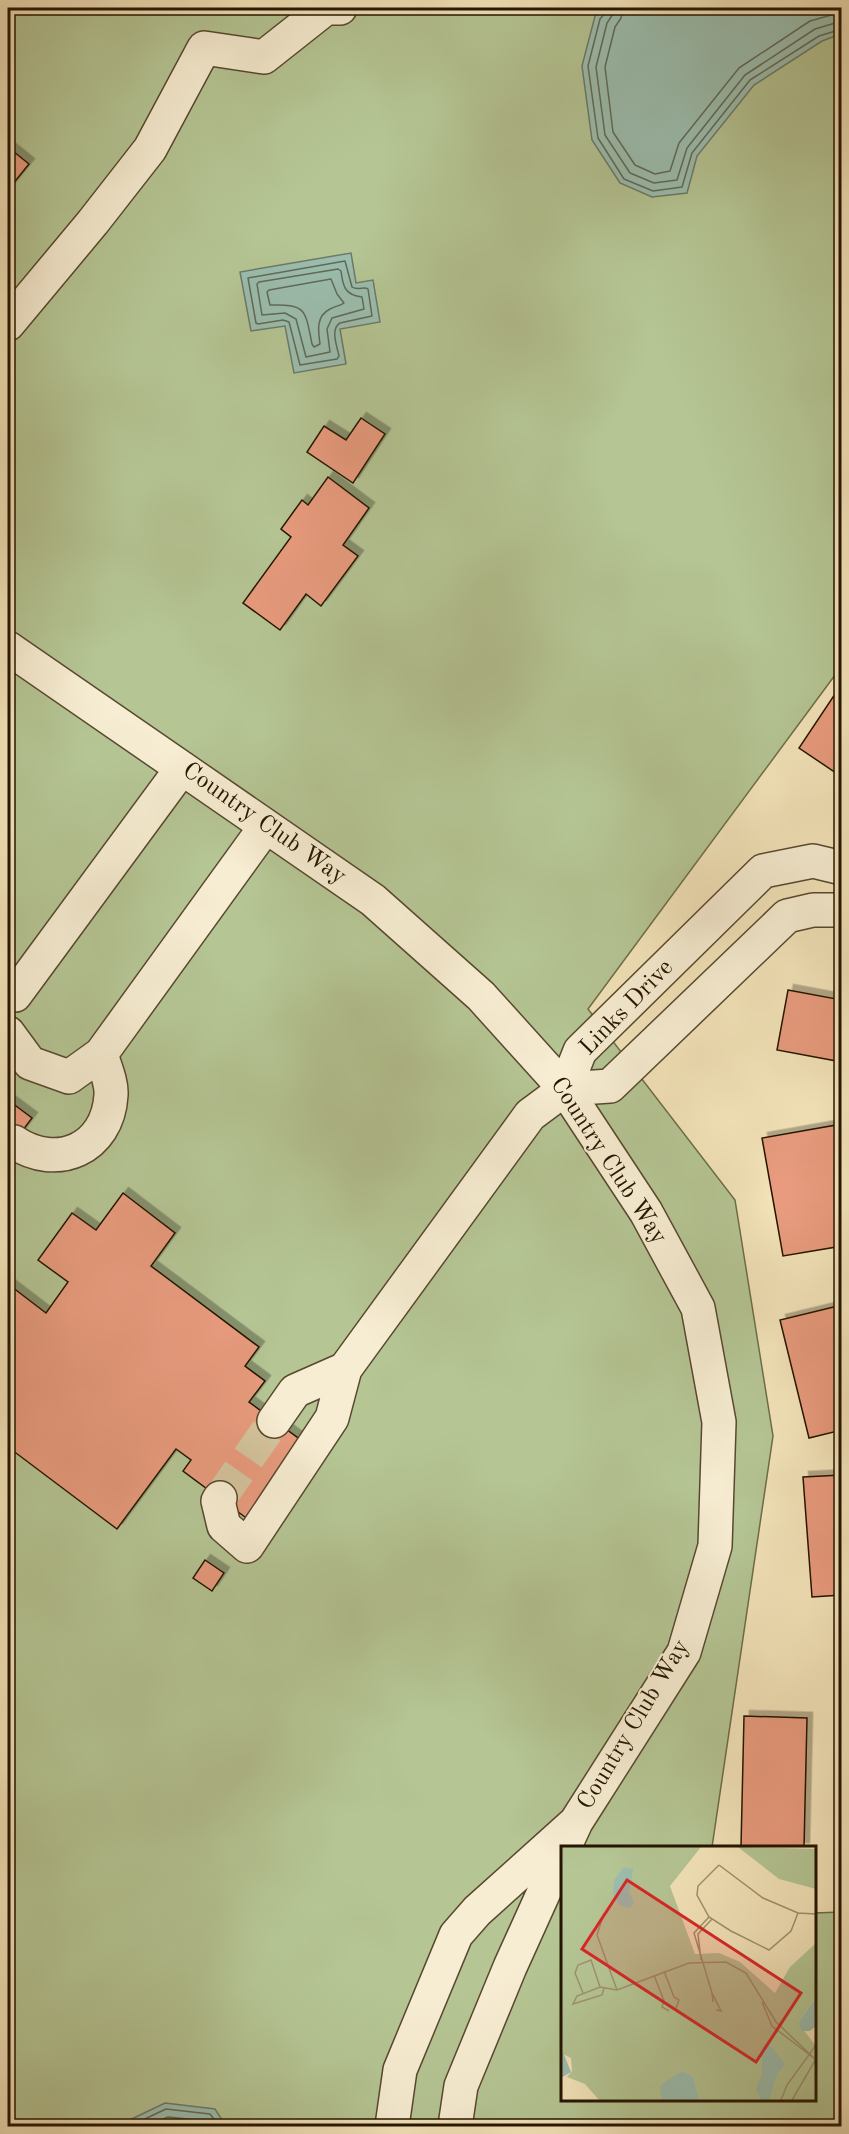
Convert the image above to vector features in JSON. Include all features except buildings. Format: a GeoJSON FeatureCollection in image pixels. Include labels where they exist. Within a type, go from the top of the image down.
{"type":"FeatureCollection","features":[{"type":"Feature","properties":{"kind":"street"},"geometry":{"type":"LineString","coordinates":[[8,324],[150,149],[204,48],[264,57],[326,8],[340,8]]}},
{"type":"Feature","properties":{"kind":"street","name":"Country Club Way"},"geometry":{"type":"LineString","coordinates":[[8,648],[382,908],[481,996],[565,1089],[646,1212],[698,1308],[719,1422],[715,1546],[684,1652],[570,1835],[477,1911],[456,1935],[400,2070],[392,2127]]}},
{"type":"Feature","properties":{"kind":"street"},"geometry":{"type":"LineString","coordinates":[[10,1000],[182,768]]}},
{"type":"Feature","properties":{"kind":"street"},"geometry":{"type":"LineString","coordinates":[[8,1033],[30,1063],[69,1077],[101,1054],[266,826]]}},
{"type":"Feature","properties":{"kind":"street","name":"Links Drive"},"geometry":{"type":"LineString","coordinates":[[813,861],[831,866],[832,910],[813,910],[787,916],[610,1086],[565,1089],[580,1051],[763,872],[813,861]]}},
{"type":"Feature","properties":{"kind":"street"},"geometry":{"type":"LineString","coordinates":[[14,1142],[25,1150],[56,1157],[86,1147],[106,1124],[112,1093],[101,1054]]}},
{"type":"Feature","properties":{"kind":"street"},"geometry":{"type":"LineString","coordinates":[[220,1498],[218,1501],[224,1526],[247,1546],[332,1419],[345,1369],[530,1115],[565,1089]]}},
{"type":"Feature","properties":{"kind":"street"},"geometry":{"type":"LineString","coordinates":[[274,1421],[295,1391],[345,1369]]}},
{"type":"Feature","properties":{"kind":"street"},"geometry":{"type":"LineString","coordinates":[[455,2127],[461,2086],[510,1967],[561,1854]]}},
{"type":"Feature","properties":{"kind":"green space"},"geometry":{"type":"Polygon","coordinates":[[[8,8],[841,8],[841,667],[588,1009],[735,1200],[773,1436],[712,1846],[561,1846],[561,2101],[816,2101],[816,1913],[841,1912],[841,2126],[8,2126],[8,8]]]}},
{"type":"Feature","properties":{"kind":"water"},"geometry":{"type":"Polygon","coordinates":[[[602,8],[841,8],[841,34],[822,41],[754,85],[697,156],[687,193],[652,197],[620,183],[592,140],[582,66],[595,16],[602,8]]]}},
{"type":"Feature","properties":{"kind":"water"},"geometry":{"type":"Polygon","coordinates":[[[351,253],[356,283],[373,280],[380,322],[340,329],[346,364],[294,373],[285,326],[251,331],[240,272],[351,253]]]}},
{"type":"Feature","properties":{"kind":"water"},"geometry":{"type":"Polygon","coordinates":[[[165,2103],[215,2109],[226,2126],[117,2126],[165,2103]]]}},
{"type":"Feature","properties":{"kind":"tunnel"},"geometry":{"type":"LineString","coordinates":[[220,1498],[274,1421]]}}]}
